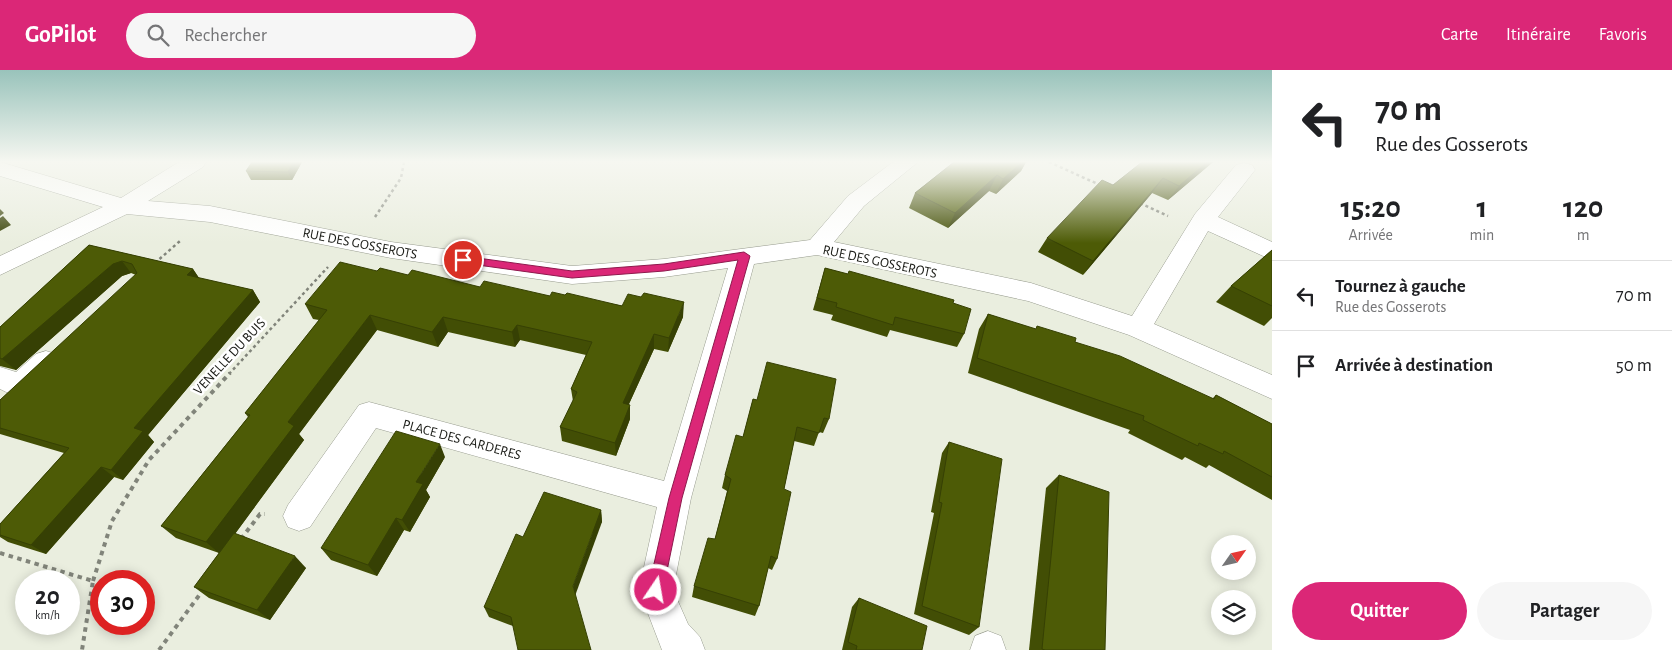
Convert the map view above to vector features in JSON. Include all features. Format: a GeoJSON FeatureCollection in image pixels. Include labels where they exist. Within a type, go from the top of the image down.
{"type":"FeatureCollection","features":[{"type":"Feature","properties":{"kind":"street","name":"RUE DES GOSSEROTS"},"geometry":{"type":"LineString","coordinates":[[67,189],[124,206],[210,214],[391,250],[572,274],[664,268],[817,247],[1031,292],[1138,328],[1272,387]]}},
{"type":"Feature","properties":{"kind":"street"},"geometry":{"type":"LineString","coordinates":[[0,266],[124,206],[151,189]]}},
{"type":"Feature","properties":{"kind":"street"},"geometry":{"type":"LineString","coordinates":[[817,247],[856,201],[872,189]]}},
{"type":"Feature","properties":{"kind":"street"},"geometry":{"type":"LineString","coordinates":[[1138,328],[1200,224],[1228,189]]}},
{"type":"Feature","properties":{"kind":"street"},"geometry":{"type":"LineString","coordinates":[[1200,224],[1272,252]]}},
{"type":"Feature","properties":{"kind":"street"},"geometry":{"type":"LineString","coordinates":[[687,650],[675,637],[656,590],[675,498],[744,256]]}},
{"type":"Feature","properties":{"kind":"street"},"geometry":{"type":"LineString","coordinates":[[0,404],[10,381],[62,347]]}},
{"type":"Feature","properties":{"kind":"street","name":"PLACE DES CARDERES"},"geometry":{"type":"LineString","coordinates":[[299,516],[369,414],[675,498]]}},
{"type":"Feature","properties":{"kind":"path","name":"VENELLE DU BUIS"},"geometry":{"type":"LineString","coordinates":[[96,570],[112,521],[149,460],[374,218],[394,189]]}},
{"type":"Feature","properties":{"kind":"path"},"geometry":{"type":"LineString","coordinates":[[1136,201],[1200,224]]}},
{"type":"Feature","properties":{"kind":"path"},"geometry":{"type":"LineString","coordinates":[[153,265],[210,214]]}},
{"type":"Feature","properties":{"kind":"path"},"geometry":{"type":"LineString","coordinates":[[238,544],[260,514],[299,516]]}},
{"type":"Feature","properties":{"kind":"path"},"geometry":{"type":"LineString","coordinates":[[0,553],[90,580]]}},
{"type":"Feature","properties":{"kind":"path"},"geometry":{"type":"LineString","coordinates":[[158,650],[210,582]]}},
{"type":"Feature","properties":{"kind":"path","name":"VENELLE DU BUIS"},"geometry":{"type":"LineString","coordinates":[[82,650],[90,600]]}},
{"type":"Feature","properties":{"kind":"building"},"geometry":{"type":"Polygon","coordinates":[[[920,189],[981,189],[955,213],[915,193],[920,189]]]}},
{"type":"Feature","properties":{"kind":"building"},"geometry":{"type":"Polygon","coordinates":[[[1093,189],[1154,189],[1093,261],[1047,238],[1093,189]]]}},
{"type":"Feature","properties":{"kind":"building"},"geometry":{"type":"Polygon","coordinates":[[[89,245],[193,269],[187,275],[253,290],[134,428],[143,431],[111,470],[101,467],[31,545],[0,535],[0,524],[69,448],[0,428],[0,400],[137,273],[132,264],[122,261],[113,264],[2,359],[0,358],[0,327],[89,245]]]}},
{"type":"Feature","properties":{"kind":"building"},"geometry":{"type":"Polygon","coordinates":[[[1272,250],[1272,306],[1231,286],[1272,250]]]}},
{"type":"Feature","properties":{"kind":"building"},"geometry":{"type":"Polygon","coordinates":[[[340,262],[377,271],[380,268],[408,275],[412,270],[480,287],[484,281],[550,296],[552,292],[565,295],[567,293],[622,306],[628,294],[641,297],[644,293],[684,302],[669,338],[654,334],[623,403],[630,405],[615,443],[560,427],[577,392],[571,389],[592,342],[517,325],[512,332],[443,317],[432,332],[370,315],[288,422],[294,426],[206,542],[161,526],[250,415],[245,413],[327,310],[305,304],[340,262]]]}},
{"type":"Feature","properties":{"kind":"building"},"geometry":{"type":"Polygon","coordinates":[[[825,268],[848,274],[849,271],[954,300],[953,303],[971,309],[964,334],[895,317],[893,325],[836,307],[837,303],[817,298],[825,268]]]}},
{"type":"Feature","properties":{"kind":"building"},"geometry":{"type":"Polygon","coordinates":[[[988,314],[1036,329],[1037,326],[1076,338],[1075,342],[1120,356],[1214,399],[1216,395],[1272,424],[1272,477],[1224,451],[1223,454],[1199,443],[1198,446],[1143,420],[1144,416],[977,358],[988,314]]]}},
{"type":"Feature","properties":{"kind":"building"},"geometry":{"type":"Polygon","coordinates":[[[767,362],[836,379],[829,419],[824,418],[819,433],[797,427],[784,489],[791,492],[777,559],[771,556],[759,606],[694,586],[708,538],[715,539],[731,479],[725,475],[736,435],[743,437],[753,399],[757,400],[767,362]]]}},
{"type":"Feature","properties":{"kind":"building"},"geometry":{"type":"Polygon","coordinates":[[[396,431],[440,444],[416,482],[423,484],[402,520],[396,518],[368,565],[321,548],[396,431]]]}},
{"type":"Feature","properties":{"kind":"building"},"geometry":{"type":"Polygon","coordinates":[[[949,442],[1002,459],[979,627],[922,606],[942,503],[939,502],[949,442]]]}},
{"type":"Feature","properties":{"kind":"building"},"geometry":{"type":"Polygon","coordinates":[[[1059,475],[1109,492],[1105,650],[1042,649],[1059,475]]]}},
{"type":"Feature","properties":{"kind":"building"},"geometry":{"type":"Polygon","coordinates":[[[544,492],[601,510],[573,586],[591,650],[518,650],[511,617],[484,607],[516,534],[523,537],[544,492]]]}},
{"type":"Feature","properties":{"kind":"building"},"geometry":{"type":"Polygon","coordinates":[[[234,533],[295,556],[257,610],[194,587],[234,533]]]}},
{"type":"Feature","properties":{"kind":"building"},"geometry":{"type":"Polygon","coordinates":[[[859,598],[927,626],[922,650],[856,650],[857,646],[848,642],[859,598]]]}},
{"type":"Feature","properties":{"kind":"route"},"geometry":{"type":"LineString","coordinates":[[463,260],[572,274],[664,268],[744,256],[675,498],[656,590]]}}]}
